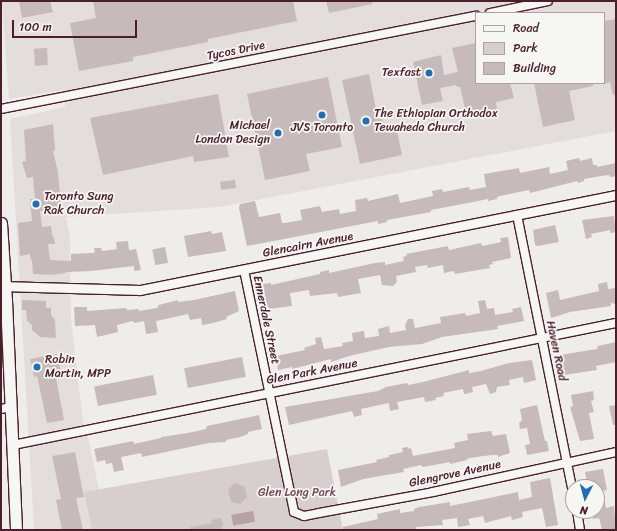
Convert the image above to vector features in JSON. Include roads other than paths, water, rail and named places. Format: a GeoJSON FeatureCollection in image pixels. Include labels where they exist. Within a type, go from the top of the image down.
{"type":"FeatureCollection","features":[{"type":"Feature","properties":{"kind":"main road"},"geometry":{"type":"LineString","coordinates":[[1,223],[6,408],[13,445],[16,530]]}},
{"type":"Feature","properties":{"kind":"street"},"geometry":{"type":"LineString","coordinates":[[495,12],[548,1]]}},
{"type":"Feature","properties":{"kind":"street","name":"Tycos Drive"},"geometry":{"type":"LineString","coordinates":[[1,109],[475,16]]}},
{"type":"Feature","properties":{"kind":"street","name":"Glencairn Avenue"},"geometry":{"type":"LineString","coordinates":[[3,286],[140,290],[616,195]]}},
{"type":"Feature","properties":{"kind":"street","name":"Haven Road"},"geometry":{"type":"LineString","coordinates":[[517,215],[570,479]]}},
{"type":"Feature","properties":{"kind":"street","name":"Ennerdale Street"},"geometry":{"type":"LineString","coordinates":[[244,270],[294,512],[298,514]]}},
{"type":"Feature","properties":{"kind":"street","name":"Glen Park Avenue"},"geometry":{"type":"LineString","coordinates":[[13,445],[616,323]]}},
{"type":"Feature","properties":{"kind":"street","name":"Glengrove Avenue"},"geometry":{"type":"LineString","coordinates":[[298,514],[304,516],[425,493],[616,452]]}},
{"type":"Feature","properties":{"kind":"street"},"geometry":{"type":"LineString","coordinates":[[578,519],[580,530]]}},
{"type":"Feature","properties":{"kind":"place","name":"Texfast"},"geometry":{"type":"Point","coordinates":[429,73]}},
{"type":"Feature","properties":{"kind":"place","name":"JVS Toronto"},"geometry":{"type":"Point","coordinates":[322,115]}},
{"type":"Feature","properties":{"kind":"place","name":"The Ethiopian Orthodox Tewaheda Church"},"geometry":{"type":"Point","coordinates":[366,121]}},
{"type":"Feature","properties":{"kind":"place","name":"Michael London Design"},"geometry":{"type":"Point","coordinates":[278,133]}},
{"type":"Feature","properties":{"kind":"place","name":"Toronto Sung Rak Church"},"geometry":{"type":"Point","coordinates":[36,204]}},
{"type":"Feature","properties":{"kind":"place","name":"Robin Martin, MPP"},"geometry":{"type":"Point","coordinates":[37,367]}},
{"type":"Feature","properties":{"kind":"park label","name":"Glen Long Park"},"geometry":{"type":"Point","coordinates":[297,493]}}]}
